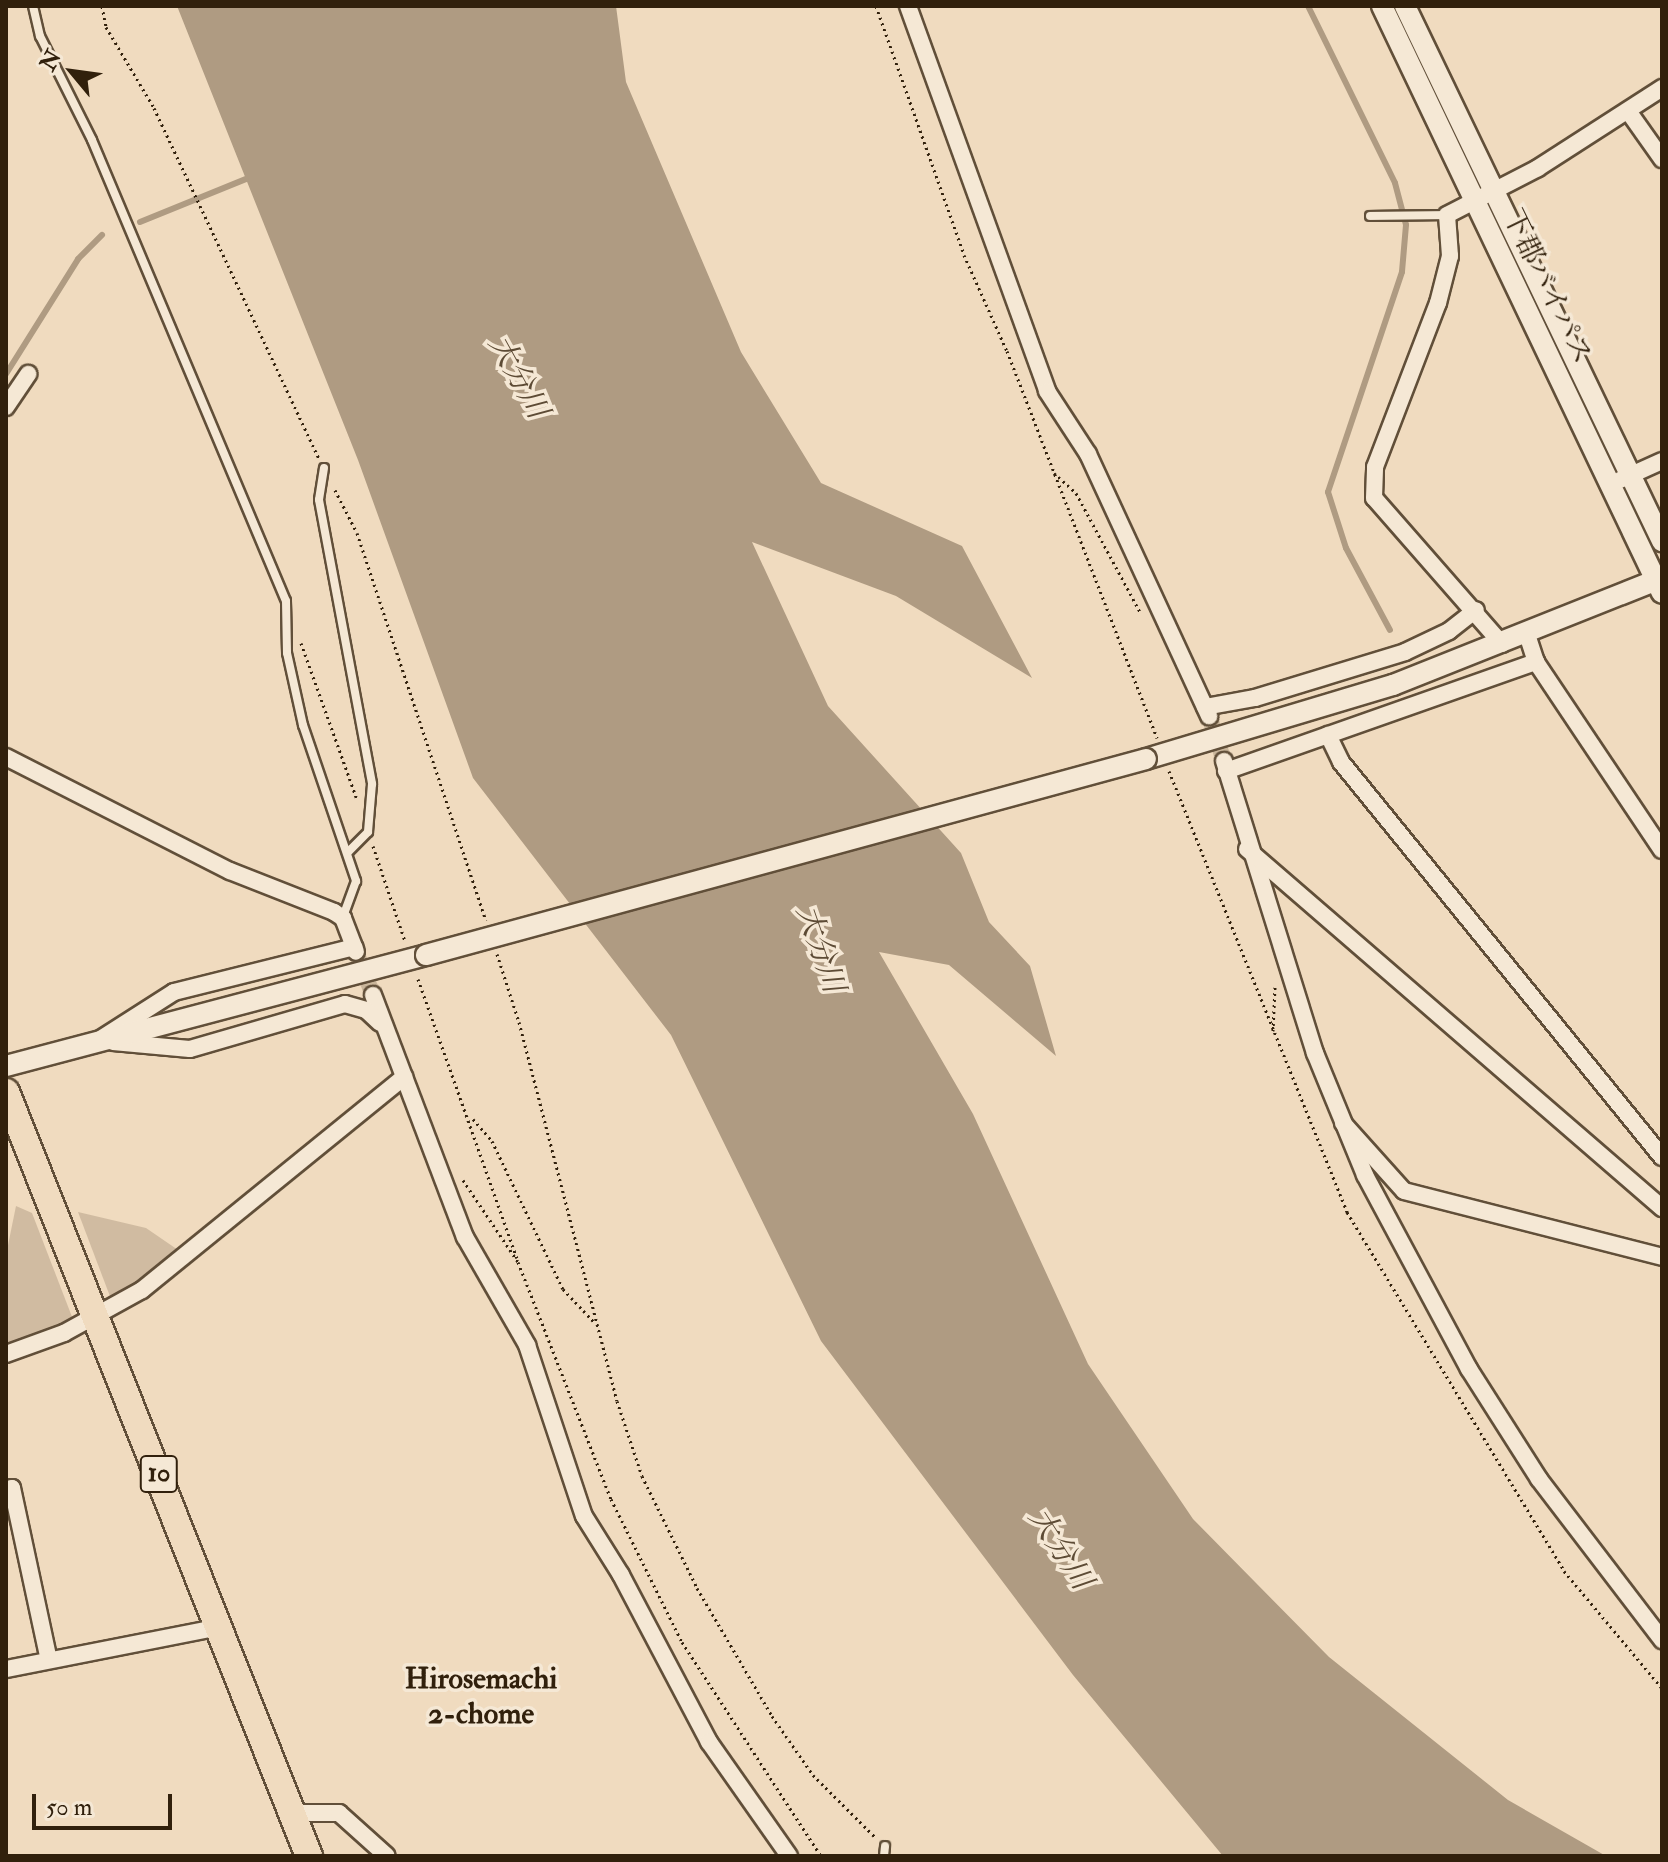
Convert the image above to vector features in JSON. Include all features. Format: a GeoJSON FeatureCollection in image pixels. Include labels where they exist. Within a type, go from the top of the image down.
{"type":"FeatureCollection","features":[{"type":"Feature","properties":{"kind":"highway","name":"10"},"geometry":{"type":"LineString","coordinates":[[6,1092],[309,1856]]}},
{"type":"Feature","properties":{"kind":"street"},"geometry":{"type":"LineString","coordinates":[[908,6],[1047,391],[1088,454],[1207,712],[1322,680],[1405,652],[1449,631],[1476,610]]}},
{"type":"Feature","properties":{"kind":"street","name":"下郡バイパス"},"geometry":{"type":"LineString","coordinates":[[1382,6],[1660,584]]}},
{"type":"Feature","properties":{"kind":"street"},"geometry":{"type":"LineString","coordinates":[[1405,6],[1662,541]]}},
{"type":"Feature","properties":{"kind":"street"},"geometry":{"type":"LineString","coordinates":[[1502,644],[1476,610],[1374,498],[1375,467],[1438,303],[1450,256],[1443,215],[1494,190],[1662,88]]}},
{"type":"Feature","properties":{"kind":"street"},"geometry":{"type":"LineString","coordinates":[[1628,111],[1662,159]]}},
{"type":"Feature","properties":{"kind":"street"},"geometry":{"type":"LineString","coordinates":[[6,407],[28,374]]}},
{"type":"Feature","properties":{"kind":"street"},"geometry":{"type":"LineString","coordinates":[[1610,484],[1662,461]]}},
{"type":"Feature","properties":{"kind":"street"},"geometry":{"type":"LineString","coordinates":[[6,1066],[1155,757],[1393,685],[1660,584]]}},
{"type":"Feature","properties":{"kind":"street"},"geometry":{"type":"LineString","coordinates":[[1527,635],[1536,662],[1662,850]]}},
{"type":"Feature","properties":{"kind":"street"},"geometry":{"type":"LineString","coordinates":[[1536,662],[1328,735],[1225,766],[1247,849],[1341,1121],[1469,1369],[1539,1479],[1662,1640]]}},
{"type":"Feature","properties":{"kind":"street"},"geometry":{"type":"LineString","coordinates":[[1328,735],[1341,762],[1662,1157]]}},
{"type":"Feature","properties":{"kind":"street"},"geometry":{"type":"LineString","coordinates":[[6,757],[230,871],[343,918],[355,949],[174,992],[98,1041]]}},
{"type":"Feature","properties":{"kind":"street"},"geometry":{"type":"LineString","coordinates":[[1247,849],[1662,1208]]}},
{"type":"Feature","properties":{"kind":"street"},"geometry":{"type":"LineString","coordinates":[[373,995],[465,1237],[527,1345],[584,1516],[621,1575],[709,1742],[789,1856]]}},
{"type":"Feature","properties":{"kind":"street"},"geometry":{"type":"LineString","coordinates":[[98,1041],[190,1049],[345,1004],[366,1010],[388,1034]]}},
{"type":"Feature","properties":{"kind":"street"},"geometry":{"type":"LineString","coordinates":[[6,1354],[97,1318],[142,1290],[223,1228],[404,1077]]}},
{"type":"Feature","properties":{"kind":"street"},"geometry":{"type":"LineString","coordinates":[[1341,1121],[1363,1139],[1384,1173],[1404,1191],[1662,1257]]}},
{"type":"Feature","properties":{"kind":"street"},"geometry":{"type":"LineString","coordinates":[[6,1489],[12,1488],[49,1660]]}},
{"type":"Feature","properties":{"kind":"street"},"geometry":{"type":"LineString","coordinates":[[6,1669],[220,1627]]}},
{"type":"Feature","properties":{"kind":"street"},"geometry":{"type":"LineString","coordinates":[[291,1813],[339,1813],[387,1856]]}},
{"type":"Feature","properties":{"kind":"lane"},"geometry":{"type":"LineString","coordinates":[[33,6],[40,36],[92,140],[286,601],[287,653],[303,725],[356,881],[343,918]]}},
{"type":"Feature","properties":{"kind":"lane"},"geometry":{"type":"LineString","coordinates":[[1370,216],[1443,215]]}},
{"type":"Feature","properties":{"kind":"lane"},"geometry":{"type":"LineString","coordinates":[[324,468],[319,500],[372,784],[368,832],[348,852]]}},
{"type":"Feature","properties":{"kind":"lane"},"geometry":{"type":"LineString","coordinates":[[884,1856],[885,1846]]}},
{"type":"Feature","properties":{"kind":"path"},"geometry":{"type":"LineString","coordinates":[[102,6],[106,27],[192,187],[357,533],[490,933]]}},
{"type":"Feature","properties":{"kind":"path"},"geometry":{"type":"LineString","coordinates":[[876,6],[964,255],[1051,470],[1155,757],[1347,1212],[1564,1571],[1662,1688]]}},
{"type":"Feature","properties":{"kind":"path"},"geometry":{"type":"LineString","coordinates":[[1051,470],[1076,493],[1144,619]]}},
{"type":"Feature","properties":{"kind":"path"},"geometry":{"type":"LineString","coordinates":[[286,601],[368,832],[418,957],[518,1262],[611,1499],[645,1570],[719,1705],[821,1856]]}},
{"type":"Feature","properties":{"kind":"path"},"geometry":{"type":"LineString","coordinates":[[495,948],[519,1022],[627,1438],[697,1588],[813,1775],[885,1846]]}},
{"type":"Feature","properties":{"kind":"path"},"geometry":{"type":"LineString","coordinates":[[471,1117],[492,1141],[563,1289],[598,1326]]}},
{"type":"Feature","properties":{"kind":"path"},"geometry":{"type":"LineString","coordinates":[[456,1169],[518,1262]]}},
{"type":"Feature","properties":{"kind":"shaded area"},"geometry":{"type":"Polygon","coordinates":[[[16,1206],[32,1213],[74,1322],[6,1346],[6,1255],[16,1206]]]}},
{"type":"Feature","properties":{"kind":"shaded area"},"geometry":{"type":"Polygon","coordinates":[[[78,1212],[146,1228],[181,1252],[111,1299],[78,1212]]]}},
{"type":"Feature","properties":{"kind":"water","name":"大分川"},"geometry":{"type":"Polygon","coordinates":[[[177,6],[616,6],[626,82],[741,352],[821,483],[962,546],[1032,678],[896,596],[752,542],[828,706],[961,853],[989,922],[1030,966],[1056,1056],[949,965],[879,952],[973,1114],[1088,1364],[1193,1519],[1329,1657],[1508,1800],[1606,1856],[1223,1856],[1073,1675],[821,1341],[671,1035],[473,778],[358,460],[177,6]]]}},
{"type":"Feature","properties":{"kind":"waterway"},"geometry":{"type":"LineString","coordinates":[[1308,6],[1395,183],[1406,225],[1402,272],[1328,492],[1346,548],[1390,630]]}},
{"type":"Feature","properties":{"kind":"waterway"},"geometry":{"type":"LineString","coordinates":[[140,222],[246,179]]}},
{"type":"Feature","properties":{"kind":"waterway"},"geometry":{"type":"LineString","coordinates":[[6,374],[78,259],[102,235]]}},
{"type":"Feature","properties":{"kind":"tunnel"},"geometry":{"type":"LineString","coordinates":[[1209,716],[1224,761]]}},
{"type":"Feature","properties":{"kind":"tunnel"},"geometry":{"type":"LineString","coordinates":[[356,952],[373,995]]}},
{"type":"Feature","properties":{"kind":"district","name":"Hirosemachi 2-chome"},"geometry":{"type":"Point","coordinates":[481,1696]}}]}
